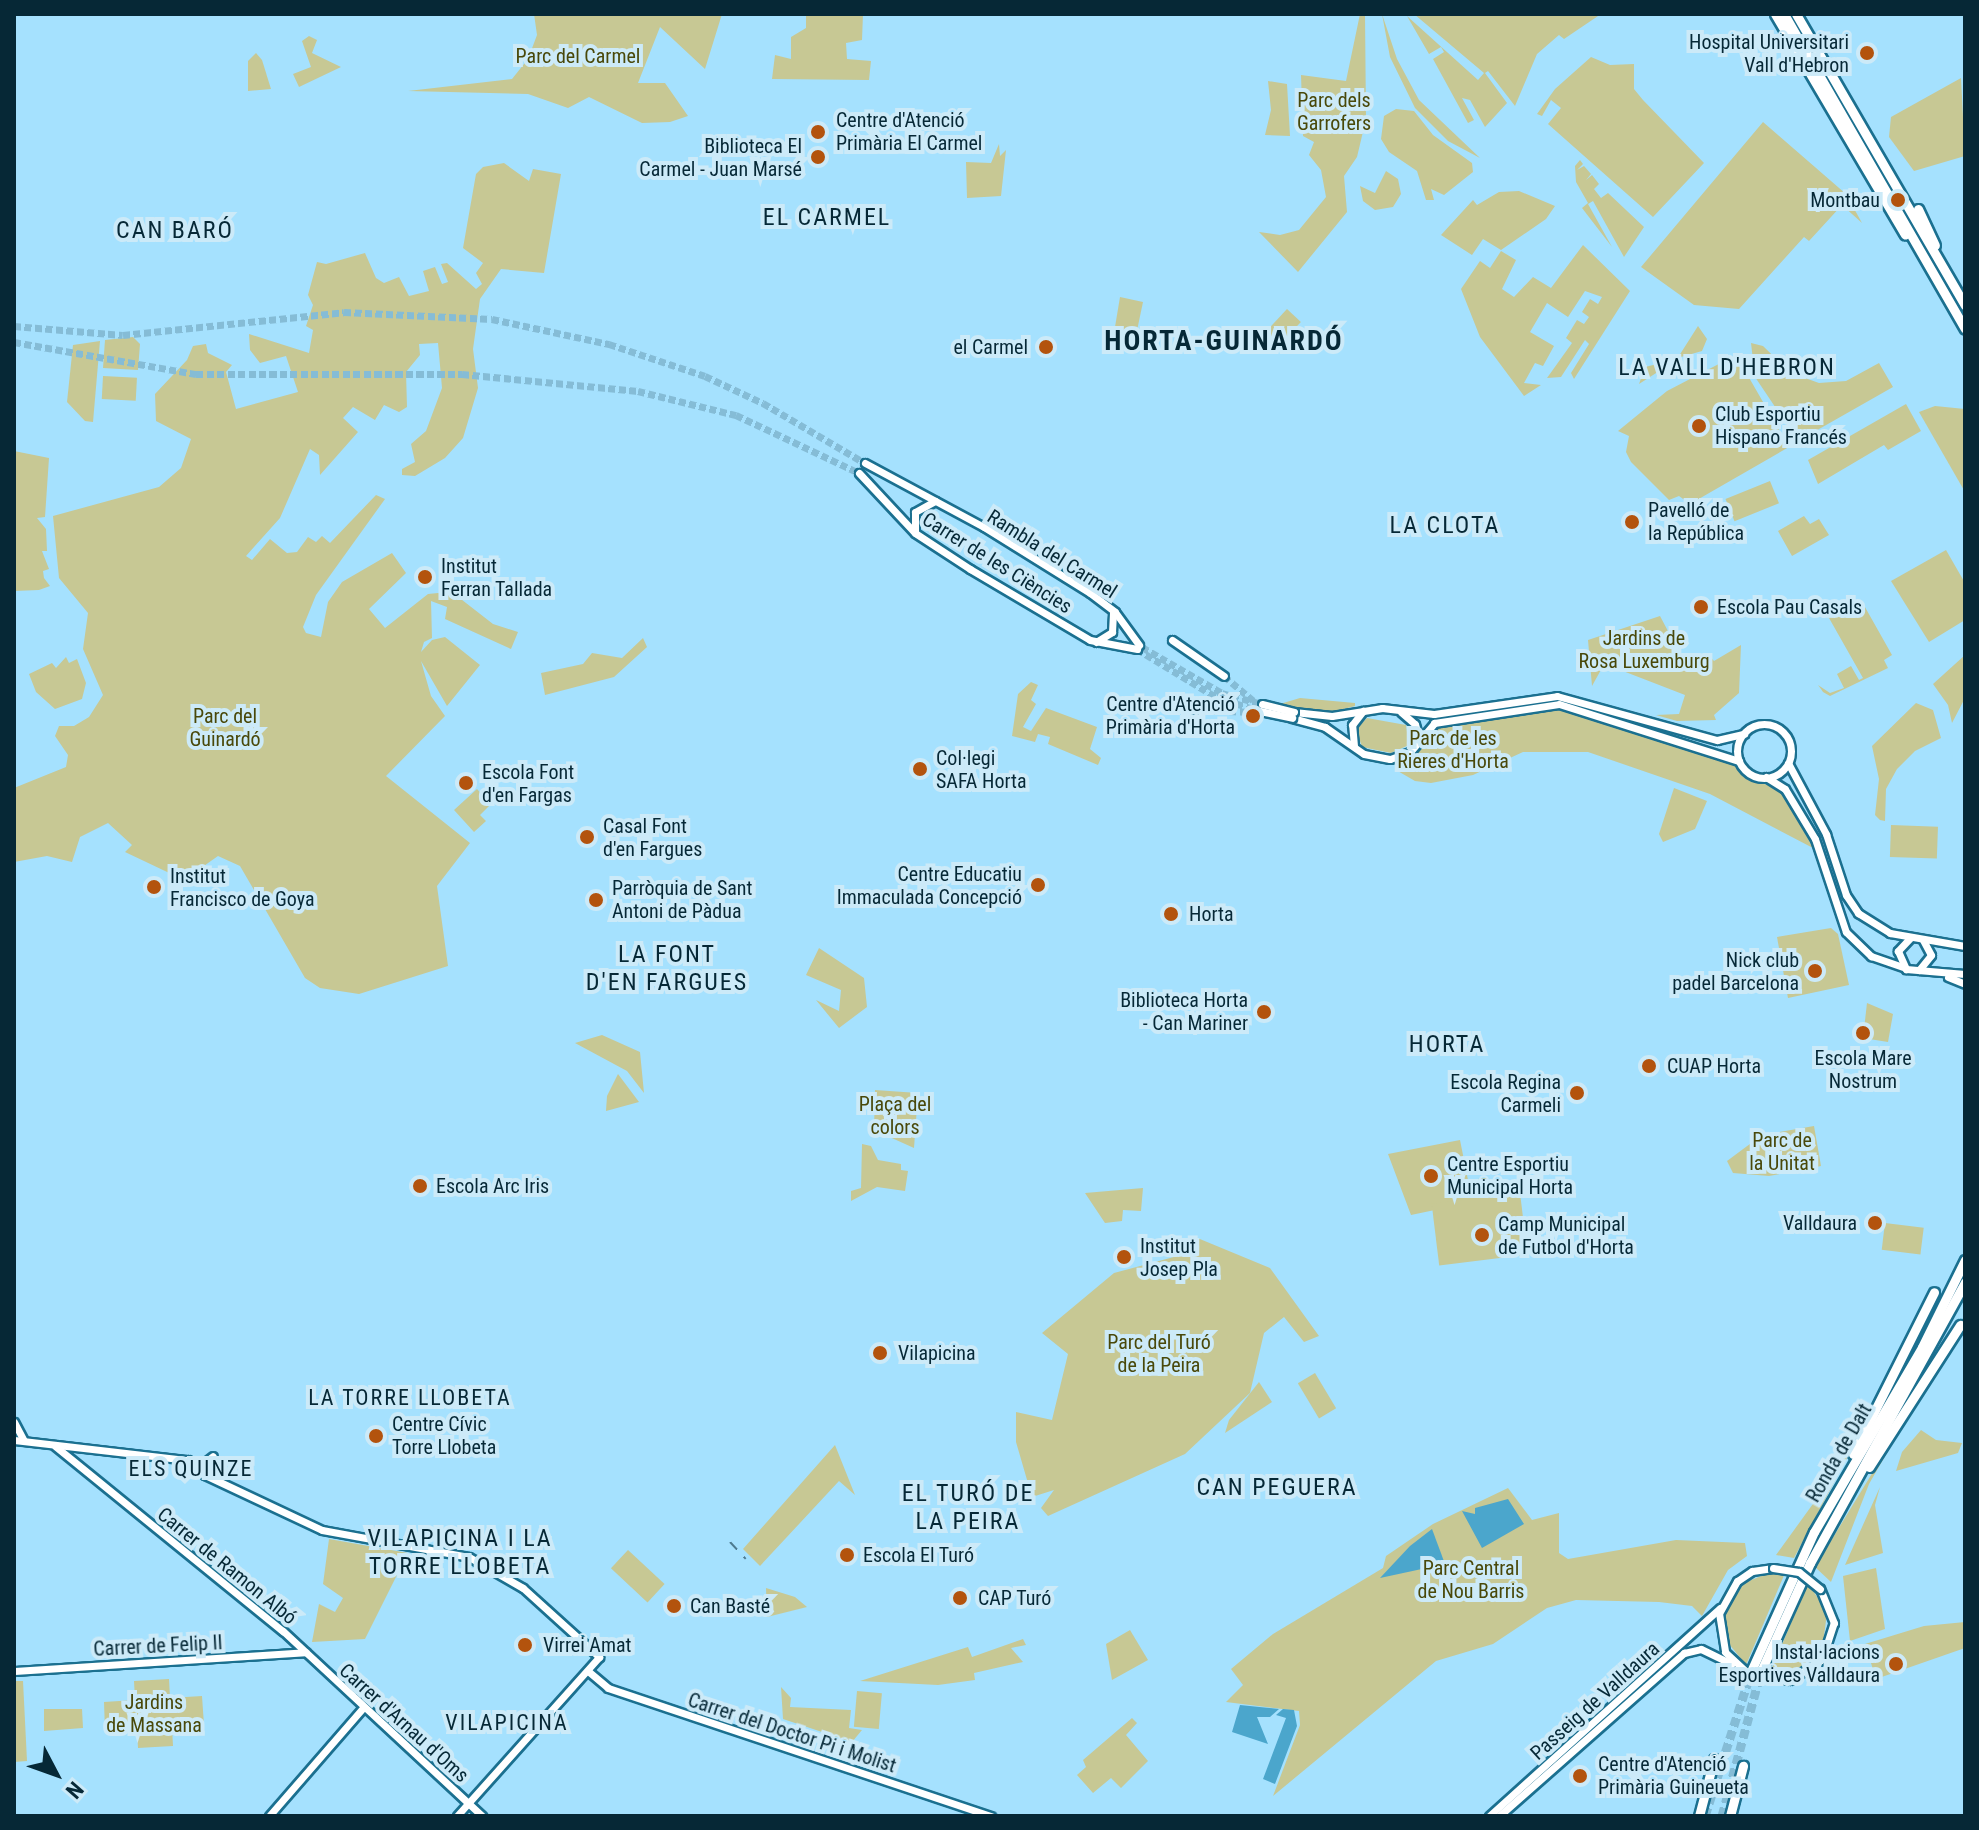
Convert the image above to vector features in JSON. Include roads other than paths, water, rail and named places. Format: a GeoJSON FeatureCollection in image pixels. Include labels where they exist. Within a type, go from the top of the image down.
{"type":"FeatureCollection","features":[{"type":"Feature","properties":{"kind":"highway"},"geometry":{"type":"LineString","coordinates":[[1775,14],[1890,214],[1935,279]]}},
{"type":"Feature","properties":{"kind":"highway"},"geometry":{"type":"LineString","coordinates":[[1784,14],[1965,329]]}},
{"type":"Feature","properties":{"kind":"highway"},"geometry":{"type":"LineString","coordinates":[[1796,14],[1965,306]]}},
{"type":"Feature","properties":{"kind":"highway"},"geometry":{"type":"LineString","coordinates":[[1918,209],[1953,285]]}},
{"type":"Feature","properties":{"kind":"highway","name":"Ronda de Dalt"},"geometry":{"type":"LineString","coordinates":[[1965,1260],[1792,1575],[1757,1670],[1843,1502],[1965,1282]]}},
{"type":"Feature","properties":{"kind":"highway"},"geometry":{"type":"LineString","coordinates":[[1838,1490],[1934,1292]]}},
{"type":"Feature","properties":{"kind":"highway"},"geometry":{"type":"LineString","coordinates":[[1843,1502],[1960,1325]]}},
{"type":"Feature","properties":{"kind":"highway"},"geometry":{"type":"LineString","coordinates":[[1699,1816],[1714,1759]]}},
{"type":"Feature","properties":{"kind":"highway"},"geometry":{"type":"LineString","coordinates":[[1730,1816],[1743,1766]]}},
{"type":"Feature","properties":{"kind":"main road","name":"Rambla del Carmel"},"geometry":{"type":"LineString","coordinates":[[865,463],[937,501],[1113,610],[1138,647]]}},
{"type":"Feature","properties":{"kind":"main road"},"geometry":{"type":"LineString","coordinates":[[873,483],[880,472]]}},
{"type":"Feature","properties":{"kind":"main road","name":"Carrer de les Ciències"},"geometry":{"type":"LineString","coordinates":[[859,473],[873,483],[915,533],[1096,642],[1138,647]]}},
{"type":"Feature","properties":{"kind":"main road"},"geometry":{"type":"LineString","coordinates":[[915,533],[916,511],[937,501]]}},
{"type":"Feature","properties":{"kind":"main road"},"geometry":{"type":"LineString","coordinates":[[1096,642],[1112,632],[1113,610]]}},
{"type":"Feature","properties":{"kind":"main road"},"geometry":{"type":"LineString","coordinates":[[1172,640],[1224,676]]}},
{"type":"Feature","properties":{"kind":"main road"},"geometry":{"type":"LineString","coordinates":[[1293,715],[1332,716],[1366,709],[1434,714],[1557,696],[1717,740],[1744,734],[1759,724],[1781,729],[1791,746],[1788,763],[1826,834],[1852,906],[1877,928],[1965,946]]}},
{"type":"Feature","properties":{"kind":"main road"},"geometry":{"type":"LineString","coordinates":[[1183,704],[1198,710]]}},
{"type":"Feature","properties":{"kind":"main road"},"geometry":{"type":"LineString","coordinates":[[1261,708],[1325,727],[1369,756],[1390,759],[1410,752],[1439,721],[1559,704],[1739,761],[1748,773],[1766,777],[1785,789],[1814,837],[1846,932],[1871,956],[1965,984]]}},
{"type":"Feature","properties":{"kind":"main road"},"geometry":{"type":"LineString","coordinates":[[1355,747],[1352,725],[1366,709]]}},
{"type":"Feature","properties":{"kind":"main road"},"geometry":{"type":"LineString","coordinates":[[1399,710],[1415,724],[1419,739]]}},
{"type":"Feature","properties":{"kind":"main road"},"geometry":{"type":"LineString","coordinates":[[1739,761],[1744,734]]}},
{"type":"Feature","properties":{"kind":"main road"},"geometry":{"type":"LineString","coordinates":[[1766,777],[1788,763]]}},
{"type":"Feature","properties":{"kind":"main road"},"geometry":{"type":"LineString","coordinates":[[1905,968],[1898,951],[1912,937]]}},
{"type":"Feature","properties":{"kind":"main road"},"geometry":{"type":"LineString","coordinates":[[1919,970],[1931,955],[1923,939]]}},
{"type":"Feature","properties":{"kind":"main road"},"geometry":{"type":"LineString","coordinates":[[1943,975],[1965,974]]}},
{"type":"Feature","properties":{"kind":"main road"},"geometry":{"type":"LineString","coordinates":[[14,1422],[24,1441]]}},
{"type":"Feature","properties":{"kind":"main road"},"geometry":{"type":"LineString","coordinates":[[14,1440],[188,1460],[205,1475],[335,1534],[456,1553],[507,1575],[599,1657],[457,1816]]}},
{"type":"Feature","properties":{"kind":"main road","name":"Carrer de Ramon Albó"},"geometry":{"type":"LineString","coordinates":[[54,1445],[305,1652]]}},
{"type":"Feature","properties":{"kind":"main road"},"geometry":{"type":"LineString","coordinates":[[205,1475],[204,1463],[213,1456]]}},
{"type":"Feature","properties":{"kind":"main road"},"geometry":{"type":"LineString","coordinates":[[1773,1568],[1799,1572],[1820,1589],[1834,1623],[1828,1649],[1816,1666],[1796,1678],[1776,1681],[1751,1676],[1734,1665],[1720,1642],[1720,1608],[1737,1581],[1773,1568]]}},
{"type":"Feature","properties":{"kind":"main road","name":"Passeig de Valldaura"},"geometry":{"type":"LineString","coordinates":[[1489,1816],[1720,1608]]}},
{"type":"Feature","properties":{"kind":"main road","name":"Passeig de Valldaura"},"geometry":{"type":"LineString","coordinates":[[1499,1816],[1684,1653],[1701,1649],[1734,1665]]}},
{"type":"Feature","properties":{"kind":"main road","name":"Carrer de Felip II"},"geometry":{"type":"LineString","coordinates":[[14,1671],[305,1652]]}},
{"type":"Feature","properties":{"kind":"main road","name":"Carrer d'Arnau d'Oms"},"geometry":{"type":"LineString","coordinates":[[305,1652],[482,1816]]}},
{"type":"Feature","properties":{"kind":"main road","name":"Carrer del Doctor Pi i Molist"},"geometry":{"type":"LineString","coordinates":[[588,1671],[608,1688],[991,1816]]}},
{"type":"Feature","properties":{"kind":"main road"},"geometry":{"type":"LineString","coordinates":[[269,1816],[363,1708]]}},
{"type":"Feature","properties":{"kind":"water"},"geometry":{"type":"Polygon","coordinates":[[[1508,1499],[1524,1524],[1482,1548],[1462,1511],[1475,1514],[1475,1508],[1508,1499]]]}},
{"type":"Feature","properties":{"kind":"water"},"geometry":{"type":"Polygon","coordinates":[[[1432,1529],[1445,1564],[1380,1578],[1410,1546],[1432,1529]]]}},
{"type":"Feature","properties":{"kind":"water"},"geometry":{"type":"Polygon","coordinates":[[[1240,1705],[1279,1709],[1270,1717],[1257,1717],[1268,1744],[1232,1732],[1240,1705]]]}},
{"type":"Feature","properties":{"kind":"water"},"geometry":{"type":"Polygon","coordinates":[[[1283,1709],[1294,1710],[1297,1726],[1275,1784],[1263,1779],[1286,1718],[1276,1715],[1283,1709]]]}},
{"type":"Feature","properties":{"kind":"tunnel"},"geometry":{"type":"LineString","coordinates":[[14,326],[123,335],[344,312],[492,319],[609,344],[705,376],[763,403],[865,463]]}},
{"type":"Feature","properties":{"kind":"tunnel"},"geometry":{"type":"LineString","coordinates":[[14,342],[196,374],[462,374],[638,391],[736,415],[859,473]]}},
{"type":"Feature","properties":{"kind":"tunnel"},"geometry":{"type":"LineString","coordinates":[[1142,647],[1222,693],[1262,704]]}},
{"type":"Feature","properties":{"kind":"tunnel"},"geometry":{"type":"LineString","coordinates":[[1137,649],[1216,697],[1260,711]]}},
{"type":"Feature","properties":{"kind":"tunnel"},"geometry":{"type":"LineString","coordinates":[[1224,676],[1253,700]]}},
{"type":"Feature","properties":{"kind":"tunnel"},"geometry":{"type":"LineString","coordinates":[[1198,710],[1254,712]]}},
{"type":"Feature","properties":{"kind":"tunnel"},"geometry":{"type":"LineString","coordinates":[[1705,1816],[1752,1669]]}},
{"type":"Feature","properties":{"kind":"tunnel"},"geometry":{"type":"LineString","coordinates":[[1722,1816],[1761,1671]]}},
{"type":"Feature","properties":{"kind":"railway"},"geometry":{"type":"LineString","coordinates":[[730,1542],[746,1559]]}},
{"type":"Feature","properties":{"kind":"place","name":"Hospital Universitari Vall d'Hebron"},"geometry":{"type":"Point","coordinates":[1867,53]}},
{"type":"Feature","properties":{"kind":"place","name":"Centre d'Atenció Primària El Carmel"},"geometry":{"type":"Point","coordinates":[818,132]}},
{"type":"Feature","properties":{"kind":"place","name":"Biblioteca El Carmel - Juan Marsé"},"geometry":{"type":"Point","coordinates":[818,157]}},
{"type":"Feature","properties":{"kind":"place","name":"Montbau"},"geometry":{"type":"Point","coordinates":[1898,200]}},
{"type":"Feature","properties":{"kind":"place","name":"el Carmel"},"geometry":{"type":"Point","coordinates":[1046,347]}},
{"type":"Feature","properties":{"kind":"place","name":"Club Esportiu Hispano Francés"},"geometry":{"type":"Point","coordinates":[1699,426]}},
{"type":"Feature","properties":{"kind":"place","name":"Pavelló de la República"},"geometry":{"type":"Point","coordinates":[1632,522]}},
{"type":"Feature","properties":{"kind":"place","name":"Institut Ferran Tallada"},"geometry":{"type":"Point","coordinates":[425,577]}},
{"type":"Feature","properties":{"kind":"place","name":"Escola Pau Casals"},"geometry":{"type":"Point","coordinates":[1701,607]}},
{"type":"Feature","properties":{"kind":"place","name":"Centre d'Atenció Primària d'Horta"},"geometry":{"type":"Point","coordinates":[1253,716]}},
{"type":"Feature","properties":{"kind":"place","name":"Col·legi SAFA Horta"},"geometry":{"type":"Point","coordinates":[920,769]}},
{"type":"Feature","properties":{"kind":"place","name":"Escola Font d'en Fargas"},"geometry":{"type":"Point","coordinates":[466,783]}},
{"type":"Feature","properties":{"kind":"place","name":"Casal Font d'en Fargues"},"geometry":{"type":"Point","coordinates":[587,837]}},
{"type":"Feature","properties":{"kind":"place","name":"Centre Educatiu Immaculada Concepció"},"geometry":{"type":"Point","coordinates":[1038,885]}},
{"type":"Feature","properties":{"kind":"place","name":"Institut Francisco de Goya"},"geometry":{"type":"Point","coordinates":[154,887]}},
{"type":"Feature","properties":{"kind":"place","name":"Parròquia de Sant Antoni de Pàdua"},"geometry":{"type":"Point","coordinates":[596,900]}},
{"type":"Feature","properties":{"kind":"place","name":"Horta"},"geometry":{"type":"Point","coordinates":[1171,914]}},
{"type":"Feature","properties":{"kind":"place","name":"Nick club padel Barcelona"},"geometry":{"type":"Point","coordinates":[1815,971]}},
{"type":"Feature","properties":{"kind":"place","name":"Biblioteca Horta - Can Mariner"},"geometry":{"type":"Point","coordinates":[1264,1012]}},
{"type":"Feature","properties":{"kind":"place","name":"Escola Mare Nostrum"},"geometry":{"type":"Point","coordinates":[1863,1033]}},
{"type":"Feature","properties":{"kind":"place","name":"CUAP Horta"},"geometry":{"type":"Point","coordinates":[1649,1066]}},
{"type":"Feature","properties":{"kind":"place","name":"Escola Regina Carmeli"},"geometry":{"type":"Point","coordinates":[1577,1093]}},
{"type":"Feature","properties":{"kind":"place","name":"Centre Esportiu Municipal Horta"},"geometry":{"type":"Point","coordinates":[1431,1176]}},
{"type":"Feature","properties":{"kind":"place","name":"Escola Arc Iris"},"geometry":{"type":"Point","coordinates":[420,1186]}},
{"type":"Feature","properties":{"kind":"place","name":"Valldaura"},"geometry":{"type":"Point","coordinates":[1875,1223]}},
{"type":"Feature","properties":{"kind":"place","name":"Camp Municipal de Futbol d'Horta"},"geometry":{"type":"Point","coordinates":[1482,1235]}},
{"type":"Feature","properties":{"kind":"place","name":"Institut Josep Pla"},"geometry":{"type":"Point","coordinates":[1124,1257]}},
{"type":"Feature","properties":{"kind":"place","name":"Vilapicina"},"geometry":{"type":"Point","coordinates":[880,1353]}},
{"type":"Feature","properties":{"kind":"place","name":"Centre Cívic Torre Llobeta"},"geometry":{"type":"Point","coordinates":[376,1436]}},
{"type":"Feature","properties":{"kind":"place","name":"Escola El Turó"},"geometry":{"type":"Point","coordinates":[847,1555]}},
{"type":"Feature","properties":{"kind":"place","name":"CAP Turó"},"geometry":{"type":"Point","coordinates":[960,1598]}},
{"type":"Feature","properties":{"kind":"place","name":"Can Basté"},"geometry":{"type":"Point","coordinates":[674,1606]}},
{"type":"Feature","properties":{"kind":"place","name":"Virrei Amat"},"geometry":{"type":"Point","coordinates":[525,1645]}},
{"type":"Feature","properties":{"kind":"place","name":"Instal·lacions Esportives Valldaura"},"geometry":{"type":"Point","coordinates":[1896,1664]}},
{"type":"Feature","properties":{"kind":"place","name":"Centre d'Atenció Primària Guineueta"},"geometry":{"type":"Point","coordinates":[1580,1776]}},
{"type":"Feature","properties":{"kind":"district","name":"EL CARMEL"},"geometry":{"type":"Point","coordinates":[827,218]}},
{"type":"Feature","properties":{"kind":"district","name":"CAN BARÓ"},"geometry":{"type":"Point","coordinates":[175,231]}},
{"type":"Feature","properties":{"kind":"district","name":"HORTA-GUINARDÓ"},"geometry":{"type":"Point","coordinates":[1224,341]}},
{"type":"Feature","properties":{"kind":"district","name":"LA VALL D'HEBRON"},"geometry":{"type":"Point","coordinates":[1727,368]}},
{"type":"Feature","properties":{"kind":"district","name":"LA CLOTA"},"geometry":{"type":"Point","coordinates":[1445,526]}},
{"type":"Feature","properties":{"kind":"district","name":"LA FONT D'EN FARGUES"},"geometry":{"type":"Point","coordinates":[667,969]}},
{"type":"Feature","properties":{"kind":"district","name":"HORTA"},"geometry":{"type":"Point","coordinates":[1447,1045]}},
{"type":"Feature","properties":{"kind":"district","name":"LA TORRE LLOBETA"},"geometry":{"type":"Point","coordinates":[410,1398]}},
{"type":"Feature","properties":{"kind":"district","name":"ELS QUINZE"},"geometry":{"type":"Point","coordinates":[191,1469]}},
{"type":"Feature","properties":{"kind":"district","name":"CAN PEGUERA"},"geometry":{"type":"Point","coordinates":[1277,1488]}},
{"type":"Feature","properties":{"kind":"district","name":"EL TURÓ DE LA PEIRA"},"geometry":{"type":"Point","coordinates":[968,1508]}},
{"type":"Feature","properties":{"kind":"district","name":"VILAPICINA I LA TORRE LLOBETA"},"geometry":{"type":"Point","coordinates":[460,1553]}},
{"type":"Feature","properties":{"kind":"district","name":"VILAPICINA"},"geometry":{"type":"Point","coordinates":[507,1723]}},
{"type":"Feature","properties":{"kind":"park label","name":"Parc del Carmel"},"geometry":{"type":"Point","coordinates":[578,56]}},
{"type":"Feature","properties":{"kind":"park label","name":"Parc dels Garrofers"},"geometry":{"type":"Point","coordinates":[1334,112]}},
{"type":"Feature","properties":{"kind":"park label","name":"Jardins de Rosa Luxemburg"},"geometry":{"type":"Point","coordinates":[1644,650]}},
{"type":"Feature","properties":{"kind":"park label","name":"Parc del Guinardó"},"geometry":{"type":"Point","coordinates":[225,728]}},
{"type":"Feature","properties":{"kind":"park label","name":"Parc de les Rieres d'Horta"},"geometry":{"type":"Point","coordinates":[1453,750]}},
{"type":"Feature","properties":{"kind":"park label","name":"Plaça del colors"},"geometry":{"type":"Point","coordinates":[895,1116]}},
{"type":"Feature","properties":{"kind":"park label","name":"Parc de la Unitat"},"geometry":{"type":"Point","coordinates":[1782,1152]}},
{"type":"Feature","properties":{"kind":"park label","name":"Parc del Turó de la Peira"},"geometry":{"type":"Point","coordinates":[1159,1354]}},
{"type":"Feature","properties":{"kind":"park label","name":"Parc Central de Nou Barris"},"geometry":{"type":"Point","coordinates":[1471,1580]}},
{"type":"Feature","properties":{"kind":"park label","name":"Jardins de Massana"},"geometry":{"type":"Point","coordinates":[154,1714]}}]}
